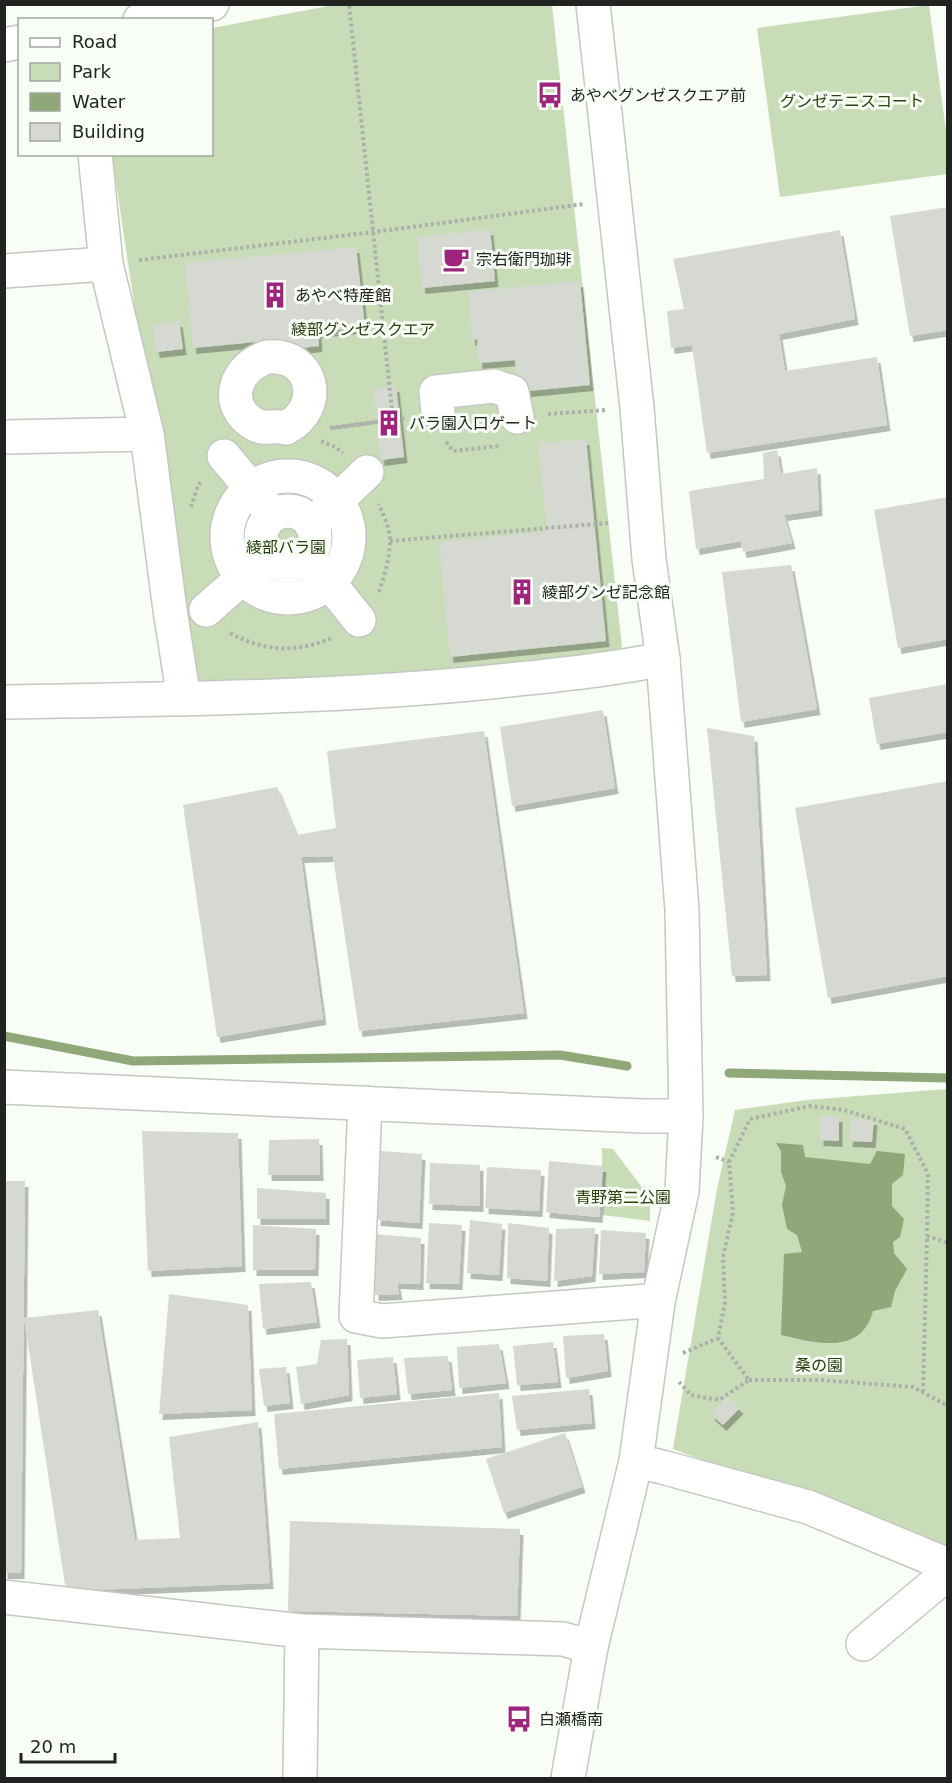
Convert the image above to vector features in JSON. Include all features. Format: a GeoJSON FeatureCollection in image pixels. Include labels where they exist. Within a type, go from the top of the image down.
{"type":"FeatureCollection","features":[{"type":"Feature","properties":{"kind":"street"},"geometry":{"type":"LineString","coordinates":[[149,18],[212,4]]}},
{"type":"Feature","properties":{"kind":"street"},"geometry":{"type":"LineString","coordinates":[[568,1779],[591,1647],[636,1461],[658,1302],[682,1191],[686,1116],[682,910],[663,659],[649,559],[637,408],[593,4]]}},
{"type":"Feature","properties":{"kind":"street"},"geometry":{"type":"LineString","coordinates":[[96,156],[106,264],[147,434],[184,699]]}},
{"type":"Feature","properties":{"kind":"street"},"geometry":{"type":"LineString","coordinates":[[4,271],[106,264]]}},
{"type":"Feature","properties":{"kind":"street"},"geometry":{"type":"LineString","coordinates":[[438,412],[436,392],[494,386],[512,392],[517,417]]}},
{"type":"Feature","properties":{"kind":"street"},"geometry":{"type":"LineString","coordinates":[[4,437],[147,434]]}},
{"type":"Feature","properties":{"kind":"street"},"geometry":{"type":"LineString","coordinates":[[224,456],[274,516]]}},
{"type":"Feature","properties":{"kind":"street"},"geometry":{"type":"LineString","coordinates":[[312,525],[367,472]]}},
{"type":"Feature","properties":{"kind":"street"},"geometry":{"type":"LineString","coordinates":[[296,476],[315,482],[332,494],[344,510],[350,530],[348,550],[341,569],[329,582],[309,594],[290,598],[270,595],[253,586],[243,577],[230,554],[227,535],[231,515],[241,499],[251,489],[275,477],[296,476]]}},
{"type":"Feature","properties":{"kind":"street"},"geometry":{"type":"LineString","coordinates":[[290,511],[299,513],[312,525],[316,541],[308,557],[292,565],[274,562],[263,548],[261,539],[267,522],[274,516],[290,511]]}},
{"type":"Feature","properties":{"kind":"street"},"geometry":{"type":"LineString","coordinates":[[215,619],[243,577],[268,556]]}},
{"type":"Feature","properties":{"kind":"street"},"geometry":{"type":"LineString","coordinates":[[308,557],[359,620]]}},
{"type":"Feature","properties":{"kind":"street"},"geometry":{"type":"LineString","coordinates":[[4,702],[184,699],[429,688],[620,668],[663,659]]}},
{"type":"Feature","properties":{"kind":"street"},"geometry":{"type":"LineString","coordinates":[[4,1087],[686,1116]]}},
{"type":"Feature","properties":{"kind":"street"},"geometry":{"type":"LineString","coordinates":[[365,1103],[356,1316],[382,1321],[658,1302]]}},
{"type":"Feature","properties":{"kind":"street"},"geometry":{"type":"LineString","coordinates":[[636,1461],[807,1507],[948,1565]]}},
{"type":"Feature","properties":{"kind":"street"},"geometry":{"type":"LineString","coordinates":[[863,1644],[948,1573]]}},
{"type":"Feature","properties":{"kind":"street"},"geometry":{"type":"LineString","coordinates":[[4,1597],[302,1631],[563,1639],[591,1647]]}},
{"type":"Feature","properties":{"kind":"street"},"geometry":{"type":"LineString","coordinates":[[300,1779],[302,1631]]}},
{"type":"Feature","properties":{"kind":"path"},"geometry":{"type":"LineString","coordinates":[[349,4],[374,232]]}},
{"type":"Feature","properties":{"kind":"path"},"geometry":{"type":"LineString","coordinates":[[106,264],[614,200]]}},
{"type":"Feature","properties":{"kind":"path"},"geometry":{"type":"LineString","coordinates":[[322,429],[438,412],[439,433],[453,451],[518,444],[517,417],[637,408]]}},
{"type":"Feature","properties":{"kind":"path"},"geometry":{"type":"LineString","coordinates":[[215,619],[245,641],[273,649],[296,648],[316,645],[342,634],[369,610],[377,597],[383,579],[390,540],[387,525],[367,472],[335,447],[317,440]]}},
{"type":"Feature","properties":{"kind":"path"},"geometry":{"type":"LineString","coordinates":[[390,540],[609,523]]}},
{"type":"Feature","properties":{"kind":"path"},"geometry":{"type":"LineString","coordinates":[[749,1380],[718,1338],[724,1302],[723,1257],[733,1213],[729,1162],[750,1119],[810,1106],[844,1110],[905,1129],[928,1174],[922,1392]]}},
{"type":"Feature","properties":{"kind":"path"},"geometry":{"type":"LineString","coordinates":[[716,1157],[729,1162]]}},
{"type":"Feature","properties":{"kind":"path"},"geometry":{"type":"LineString","coordinates":[[927,1236],[948,1243]]}},
{"type":"Feature","properties":{"kind":"path"},"geometry":{"type":"LineString","coordinates":[[680,1354],[718,1338]]}},
{"type":"Feature","properties":{"kind":"path"},"geometry":{"type":"LineString","coordinates":[[674,1377],[691,1395],[719,1400],[749,1380],[820,1380],[913,1387],[948,1406]]}},
{"type":"Feature","properties":{"kind":"green space","name":"綾部グンゼスクエア"},"geometry":{"type":"Polygon","coordinates":[[[334,5],[552,5],[622,647],[615,651],[382,677],[198,683],[153,432],[112,156],[213,156],[213,28],[334,5]]]}},
{"type":"Feature","properties":{"kind":"green space","name":"グンゼテニスコート"},"geometry":{"type":"Polygon","coordinates":[[[929,5],[947,138],[947,174],[780,197],[757,28],[929,5]]]}},
{"type":"Feature","properties":{"kind":"green space","name":"桑の園"},"geometry":{"type":"Polygon","coordinates":[[[947,1089],[947,1552],[673,1449],[717,1189],[735,1110],[807,1100],[947,1089]]]}},
{"type":"Feature","properties":{"kind":"green space","name":"青野第二公園"},"geometry":{"type":"Polygon","coordinates":[[[602,1148],[613,1149],[650,1198],[650,1221],[603,1215],[602,1148]]]}},
{"type":"Feature","properties":{"kind":"water"},"geometry":{"type":"Polygon","coordinates":[[[776,1143],[803,1145],[805,1157],[870,1164],[877,1151],[905,1154],[903,1175],[892,1184],[892,1206],[904,1219],[900,1237],[893,1242],[894,1253],[907,1269],[895,1291],[891,1307],[873,1311],[867,1325],[858,1335],[848,1340],[822,1343],[781,1335],[784,1254],[802,1252],[797,1235],[787,1229],[782,1205],[786,1186],[781,1172],[781,1151],[776,1143]]]}},
{"type":"Feature","properties":{"kind":"building"},"geometry":{"type":"Polygon","coordinates":[[[948,207],[948,330],[910,336],[890,216],[948,207]]]}},
{"type":"Feature","properties":{"kind":"building","name":"宗右衛門珈琲"},"geometry":{"type":"Polygon","coordinates":[[[490,229],[495,281],[422,288],[417,237],[490,229]]]}},
{"type":"Feature","properties":{"kind":"building"},"geometry":{"type":"Polygon","coordinates":[[[840,230],[855,319],[779,334],[785,371],[877,357],[887,425],[707,453],[692,345],[671,348],[667,311],[684,309],[673,259],[840,230]]]}},
{"type":"Feature","properties":{"kind":"building","name":"あやべ特産館"},"geometry":{"type":"Polygon","coordinates":[[[356,247],[365,327],[318,332],[319,346],[255,353],[255,342],[193,348],[185,263],[356,247]]]}},
{"type":"Feature","properties":{"kind":"building"},"geometry":{"type":"Polygon","coordinates":[[[580,281],[590,385],[518,392],[515,360],[479,363],[477,339],[472,340],[468,292],[580,281]]]}},
{"type":"Feature","properties":{"kind":"building"},"geometry":{"type":"Polygon","coordinates":[[[179,321],[183,349],[156,352],[153,325],[179,321]]]}},
{"type":"Feature","properties":{"kind":"building","name":"バラ園入口ゲート"},"geometry":{"type":"Polygon","coordinates":[[[396,386],[404,457],[381,460],[373,389],[396,386]]]}},
{"type":"Feature","properties":{"kind":"building","name":"綾部グンゼ記念館"},"geometry":{"type":"Polygon","coordinates":[[[586,439],[606,641],[450,657],[439,542],[547,531],[538,441],[546,443],[586,439]]]}},
{"type":"Feature","properties":{"kind":"building"},"geometry":{"type":"Polygon","coordinates":[[[777,450],[781,474],[817,468],[819,510],[784,515],[792,543],[743,552],[741,541],[696,549],[689,491],[764,479],[763,453],[777,450]]]}},
{"type":"Feature","properties":{"kind":"building"},"geometry":{"type":"Polygon","coordinates":[[[948,497],[948,639],[898,648],[874,510],[948,497]]]}},
{"type":"Feature","properties":{"kind":"building"},"geometry":{"type":"Polygon","coordinates":[[[791,565],[817,709],[741,722],[722,572],[791,565]]]}},
{"type":"Feature","properties":{"kind":"building"},"geometry":{"type":"Polygon","coordinates":[[[948,684],[948,732],[877,744],[869,698],[948,684]]]}},
{"type":"Feature","properties":{"kind":"building"},"geometry":{"type":"Polygon","coordinates":[[[603,710],[615,788],[512,806],[500,727],[603,710]]]}},
{"type":"Feature","properties":{"kind":"building"},"geometry":{"type":"Polygon","coordinates":[[[707,728],[754,736],[767,975],[732,976],[707,728]]]}},
{"type":"Feature","properties":{"kind":"building"},"geometry":{"type":"Polygon","coordinates":[[[484,731],[524,1013],[359,1031],[333,856],[301,857],[323,1019],[217,1037],[183,805],[277,787],[297,835],[336,828],[327,751],[484,731]]]}},
{"type":"Feature","properties":{"kind":"building"},"geometry":{"type":"Polygon","coordinates":[[[948,781],[948,976],[828,998],[795,808],[948,781]]]}},
{"type":"Feature","properties":{"kind":"building"},"geometry":{"type":"Polygon","coordinates":[[[820,1116],[839,1116],[839,1141],[820,1140],[820,1116]]]}},
{"type":"Feature","properties":{"kind":"building"},"geometry":{"type":"Polygon","coordinates":[[[852,1119],[874,1119],[872,1142],[849,1141],[852,1119]]]}},
{"type":"Feature","properties":{"kind":"building"},"geometry":{"type":"Polygon","coordinates":[[[142,1131],[238,1133],[242,1266],[148,1271],[142,1131]]]}},
{"type":"Feature","properties":{"kind":"building"},"geometry":{"type":"Polygon","coordinates":[[[319,1139],[320,1175],[268,1175],[269,1140],[319,1139]]]}},
{"type":"Feature","properties":{"kind":"building"},"geometry":{"type":"Polygon","coordinates":[[[381,1151],[422,1154],[419,1223],[377,1220],[381,1151]]]}},
{"type":"Feature","properties":{"kind":"building"},"geometry":{"type":"Polygon","coordinates":[[[549,1161],[603,1166],[599,1217],[546,1212],[549,1161]]]}},
{"type":"Feature","properties":{"kind":"building"},"geometry":{"type":"Polygon","coordinates":[[[430,1163],[480,1165],[480,1206],[429,1204],[430,1163]]]}},
{"type":"Feature","properties":{"kind":"building"},"geometry":{"type":"Polygon","coordinates":[[[487,1167],[541,1170],[539,1211],[485,1208],[487,1167]]]}},
{"type":"Feature","properties":{"kind":"building"},"geometry":{"type":"Polygon","coordinates":[[[4,1181],[25,1181],[21,1573],[4,1573],[4,1181]]]}},
{"type":"Feature","properties":{"kind":"building"},"geometry":{"type":"Polygon","coordinates":[[[257,1188],[326,1193],[326,1219],[257,1219],[257,1188]]]}},
{"type":"Feature","properties":{"kind":"building"},"geometry":{"type":"Polygon","coordinates":[[[470,1220],[502,1224],[499,1275],[467,1273],[470,1220]]]}},
{"type":"Feature","properties":{"kind":"building"},"geometry":{"type":"Polygon","coordinates":[[[429,1223],[462,1225],[459,1284],[426,1283],[429,1223]]]}},
{"type":"Feature","properties":{"kind":"building"},"geometry":{"type":"Polygon","coordinates":[[[508,1223],[549,1228],[547,1281],[507,1278],[508,1223]]]}},
{"type":"Feature","properties":{"kind":"building"},"geometry":{"type":"Polygon","coordinates":[[[253,1225],[316,1229],[315,1270],[253,1270],[253,1225]]]}},
{"type":"Feature","properties":{"kind":"building"},"geometry":{"type":"Polygon","coordinates":[[[595,1228],[592,1276],[554,1281],[556,1229],[595,1228]]]}},
{"type":"Feature","properties":{"kind":"building"},"geometry":{"type":"Polygon","coordinates":[[[601,1230],[646,1233],[644,1272],[599,1274],[601,1230]]]}},
{"type":"Feature","properties":{"kind":"building"},"geometry":{"type":"Polygon","coordinates":[[[374,1234],[421,1238],[420,1284],[397,1283],[399,1294],[375,1295],[374,1234]]]}},
{"type":"Feature","properties":{"kind":"building"},"geometry":{"type":"Polygon","coordinates":[[[311,1282],[317,1322],[263,1329],[259,1284],[311,1282]]]}},
{"type":"Feature","properties":{"kind":"building"},"geometry":{"type":"Polygon","coordinates":[[[169,1294],[248,1305],[252,1410],[159,1414],[169,1294]]]}},
{"type":"Feature","properties":{"kind":"building"},"geometry":{"type":"Polygon","coordinates":[[[98,1310],[135,1540],[180,1538],[169,1437],[258,1422],[270,1583],[66,1591],[24,1318],[98,1310]]]}},
{"type":"Feature","properties":{"kind":"building"},"geometry":{"type":"Polygon","coordinates":[[[604,1334],[608,1371],[566,1378],[563,1336],[604,1334]]]}},
{"type":"Feature","properties":{"kind":"building"},"geometry":{"type":"Polygon","coordinates":[[[347,1339],[349,1395],[301,1404],[296,1367],[317,1364],[321,1340],[347,1339]]]}},
{"type":"Feature","properties":{"kind":"building"},"geometry":{"type":"Polygon","coordinates":[[[553,1342],[558,1382],[517,1385],[513,1346],[553,1342]]]}},
{"type":"Feature","properties":{"kind":"building"},"geometry":{"type":"Polygon","coordinates":[[[499,1344],[506,1383],[459,1388],[457,1347],[499,1344]]]}},
{"type":"Feature","properties":{"kind":"building"},"geometry":{"type":"Polygon","coordinates":[[[448,1356],[452,1390],[408,1394],[404,1358],[448,1356]]]}},
{"type":"Feature","properties":{"kind":"building"},"geometry":{"type":"Polygon","coordinates":[[[393,1357],[397,1394],[360,1398],[357,1360],[393,1357]]]}},
{"type":"Feature","properties":{"kind":"building"},"geometry":{"type":"Polygon","coordinates":[[[286,1367],[290,1403],[264,1406],[259,1369],[286,1367]]]}},
{"type":"Feature","properties":{"kind":"building"},"geometry":{"type":"Polygon","coordinates":[[[589,1389],[592,1423],[517,1430],[512,1396],[589,1389]]]}},
{"type":"Feature","properties":{"kind":"building"},"geometry":{"type":"Polygon","coordinates":[[[499,1393],[502,1447],[279,1469],[274,1414],[499,1393]]]}},
{"type":"Feature","properties":{"kind":"building"},"geometry":{"type":"Polygon","coordinates":[[[727,1396],[740,1408],[723,1425],[711,1414],[727,1396]]]}},
{"type":"Feature","properties":{"kind":"building"},"geometry":{"type":"Polygon","coordinates":[[[565,1433],[582,1487],[504,1513],[486,1459],[565,1433]]]}},
{"type":"Feature","properties":{"kind":"building"},"geometry":{"type":"Polygon","coordinates":[[[290,1521],[520,1529],[517,1616],[288,1611],[290,1521]]]}},
{"type":"Feature","properties":{"kind":"waterway"},"geometry":{"type":"LineString","coordinates":[[4,1036],[133,1061],[560,1055],[627,1066]]}},
{"type":"Feature","properties":{"kind":"waterway"},"geometry":{"type":"LineString","coordinates":[[729,1073],[948,1078]]}},
{"type":"Feature","properties":{"kind":"place","name":"あやべグンゼスクエア前"},"geometry":{"type":"Point","coordinates":[550,95]}},
{"type":"Feature","properties":{"kind":"place","name":"宗右衛門珈琲"},"geometry":{"type":"Point","coordinates":[456,259]}},
{"type":"Feature","properties":{"kind":"place","name":"あやべ特産館"},"geometry":{"type":"Point","coordinates":[275,295]}},
{"type":"Feature","properties":{"kind":"place","name":"バラ園入口ゲート"},"geometry":{"type":"Point","coordinates":[389,423]}},
{"type":"Feature","properties":{"kind":"place","name":"綾部グンゼ記念館"},"geometry":{"type":"Point","coordinates":[522,592]}},
{"type":"Feature","properties":{"kind":"place","name":"白瀬橋南"},"geometry":{"type":"Point","coordinates":[519,1719]}},
{"type":"Feature","properties":{"kind":"park label","name":"綾部バラ園"},"geometry":{"type":"Point","coordinates":[286,547]}}]}
